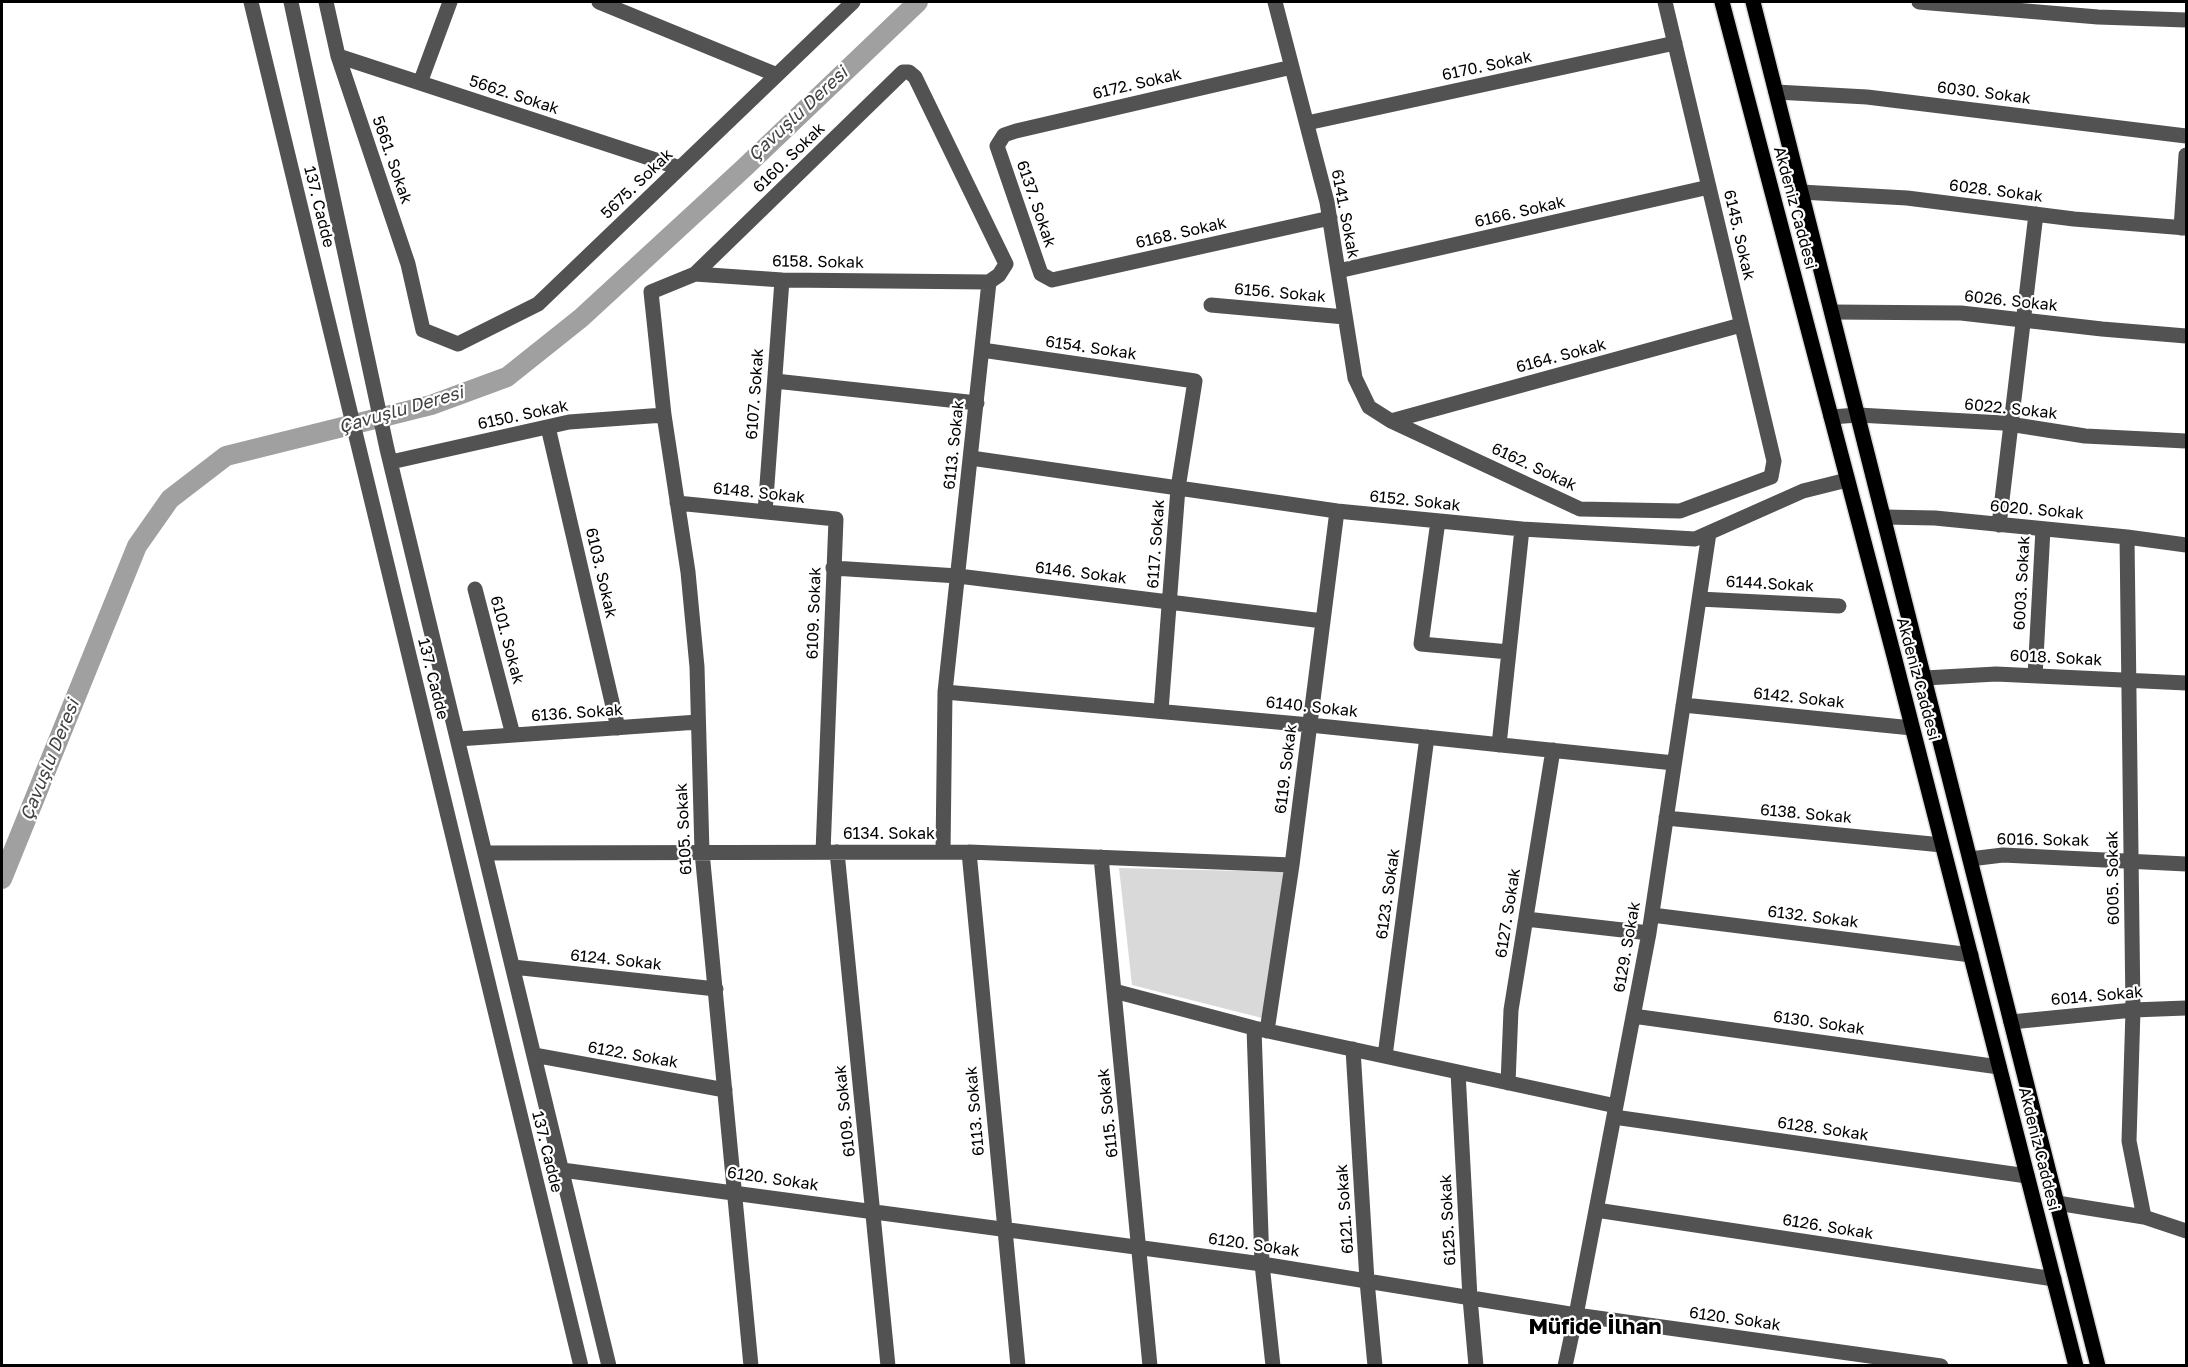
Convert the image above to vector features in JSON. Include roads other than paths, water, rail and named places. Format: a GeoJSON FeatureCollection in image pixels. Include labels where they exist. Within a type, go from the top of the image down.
{"type":"FeatureCollection","features":[{"type":"Feature","properties":{"kind":"main road","name":"Akdeniz Caddesi"},"geometry":{"type":"LineString","coordinates":[[1722,2],[1832,417],[2076,1365]]}},
{"type":"Feature","properties":{"kind":"main road","name":"Akdeniz Caddesi"},"geometry":{"type":"LineString","coordinates":[[1753,2],[2098,1365]]}},
{"type":"Feature","properties":{"kind":"street","name":"137. Cadde"},"geometry":{"type":"LineString","coordinates":[[251,2],[580,1365]]}},
{"type":"Feature","properties":{"kind":"street","name":"137. Cadde"},"geometry":{"type":"LineString","coordinates":[[291,2],[389,456],[609,1365]]}},
{"type":"Feature","properties":{"kind":"street","name":"5661. Sokak"},"geometry":{"type":"LineString","coordinates":[[326,2],[338,56],[408,264],[423,330]]}},
{"type":"Feature","properties":{"kind":"street"},"geometry":{"type":"LineString","coordinates":[[420,84],[450,2]]}},
{"type":"Feature","properties":{"kind":"street"},"geometry":{"type":"LineString","coordinates":[[599,2],[777,75]]}},
{"type":"Feature","properties":{"kind":"street","name":"5675. Sokak"},"geometry":{"type":"LineString","coordinates":[[423,330],[458,344],[538,304],[853,2]]}},
{"type":"Feature","properties":{"kind":"street","name":"6141. Sokak"},"geometry":{"type":"LineString","coordinates":[[1275,2],[1330,218],[1355,378],[1369,407],[1391,421]]}},
{"type":"Feature","properties":{"kind":"street","name":"6145. Sokak"},"geometry":{"type":"LineString","coordinates":[[1665,2],[1774,461],[1771,477]]}},
{"type":"Feature","properties":{"kind":"street"},"geometry":{"type":"LineString","coordinates":[[1919,2],[2098,17],[2187,20]]}},
{"type":"Feature","properties":{"kind":"street","name":"6170. Sokak"},"geometry":{"type":"LineString","coordinates":[[1307,123],[1675,43]]}},
{"type":"Feature","properties":{"kind":"street","name":"5662. Sokak"},"geometry":{"type":"LineString","coordinates":[[338,56],[680,168]]}},
{"type":"Feature","properties":{"kind":"street","name":"6172. Sokak"},"geometry":{"type":"LineString","coordinates":[[997,146],[1004,135],[1016,131],[1292,67]]}},
{"type":"Feature","properties":{"kind":"street","name":"6160. Sokak"},"geometry":{"type":"LineString","coordinates":[[695,274],[903,72],[909,72]]}},
{"type":"Feature","properties":{"kind":"street","name":"6113. Sokak"},"geometry":{"type":"LineString","coordinates":[[909,72],[915,77],[1006,264],[999,275],[989,282],[945,692],[943,852]]}},
{"type":"Feature","properties":{"kind":"street","name":"6030. Sokak"},"geometry":{"type":"LineString","coordinates":[[1776,92],[1867,97],[2187,136]]}},
{"type":"Feature","properties":{"kind":"street","name":"6137. Sokak"},"geometry":{"type":"LineString","coordinates":[[997,146],[1041,274]]}},
{"type":"Feature","properties":{"kind":"street"},"geometry":{"type":"LineString","coordinates":[[2184,228],[2187,155]]}},
{"type":"Feature","properties":{"kind":"street","name":"6166. Sokak"},"geometry":{"type":"LineString","coordinates":[[1338,271],[1709,187]]}},
{"type":"Feature","properties":{"kind":"street","name":"6028. Sokak"},"geometry":{"type":"LineString","coordinates":[[1801,192],[1907,198],[2036,214],[2184,228]]}},
{"type":"Feature","properties":{"kind":"street"},"geometry":{"type":"LineString","coordinates":[[2000,525],[2036,214]]}},
{"type":"Feature","properties":{"kind":"street","name":"6168. Sokak"},"geometry":{"type":"LineString","coordinates":[[1041,274],[1052,280],[1330,218]]}},
{"type":"Feature","properties":{"kind":"street","name":"6158. Sokak"},"geometry":{"type":"LineString","coordinates":[[651,292],[695,274],[782,280],[989,282]]}},
{"type":"Feature","properties":{"kind":"street","name":"6107. Sokak"},"geometry":{"type":"LineString","coordinates":[[765,512],[782,280]]}},
{"type":"Feature","properties":{"kind":"street","name":"6105. Sokak"},"geometry":{"type":"LineString","coordinates":[[651,292],[664,416],[689,584],[697,667],[702,852],[751,1365]]}},
{"type":"Feature","properties":{"kind":"street","name":"6156. Sokak"},"geometry":{"type":"LineString","coordinates":[[1211,305],[1345,317]]}},
{"type":"Feature","properties":{"kind":"street","name":"6026. Sokak"},"geometry":{"type":"LineString","coordinates":[[1832,312],[1961,313],[2187,336]]}},
{"type":"Feature","properties":{"kind":"street","name":"6164. Sokak"},"geometry":{"type":"LineString","coordinates":[[1391,421],[1741,325]]}},
{"type":"Feature","properties":{"kind":"street","name":"6154. Sokak"},"geometry":{"type":"LineString","coordinates":[[982,350],[1195,381]]}},
{"type":"Feature","properties":{"kind":"street"},"geometry":{"type":"LineString","coordinates":[[775,381],[977,403]]}},
{"type":"Feature","properties":{"kind":"street","name":"6117. Sokak"},"geometry":{"type":"LineString","coordinates":[[1161,711],[1178,488],[1195,381]]}},
{"type":"Feature","properties":{"kind":"street","name":"6022. Sokak"},"geometry":{"type":"LineString","coordinates":[[1832,417],[1858,415],[2012,424],[2085,436],[2187,441]]}},
{"type":"Feature","properties":{"kind":"street","name":"6150. Sokak"},"geometry":{"type":"LineString","coordinates":[[389,456],[569,422],[664,416]]}},
{"type":"Feature","properties":{"kind":"street","name":"6162. Sokak"},"geometry":{"type":"LineString","coordinates":[[1391,421],[1580,509],[1680,511],[1771,477]]}},
{"type":"Feature","properties":{"kind":"street","name":"6103. Sokak"},"geometry":{"type":"LineString","coordinates":[[548,427],[618,728]]}},
{"type":"Feature","properties":{"kind":"street","name":"6152. Sokak"},"geometry":{"type":"LineString","coordinates":[[971,458],[1337,511],[1522,529],[1695,539],[1803,491],[1847,480]]}},
{"type":"Feature","properties":{"kind":"street","name":"6148. Sokak"},"geometry":{"type":"LineString","coordinates":[[677,502],[836,519]]}},
{"type":"Feature","properties":{"kind":"street","name":"6119. Sokak"},"geometry":{"type":"LineString","coordinates":[[1273,1365],[1262,1264],[1261,1030],[1293,865],[1337,511]]}},
{"type":"Feature","properties":{"kind":"street","name":"6020. Sokak"},"geometry":{"type":"LineString","coordinates":[[1884,517],[1935,519],[2187,544]]}},
{"type":"Feature","properties":{"kind":"street","name":"6109. Sokak"},"geometry":{"type":"LineString","coordinates":[[836,519],[833,568],[830,852],[874,1211],[888,1365]]}},
{"type":"Feature","properties":{"kind":"street"},"geometry":{"type":"LineString","coordinates":[[1438,521],[1421,644],[1509,652]]}},
{"type":"Feature","properties":{"kind":"street"},"geometry":{"type":"LineString","coordinates":[[1499,745],[1522,529]]}},
{"type":"Feature","properties":{"kind":"street","name":"6003. Sokak"},"geometry":{"type":"LineString","coordinates":[[2035,676],[2043,529]]}},
{"type":"Feature","properties":{"kind":"street","name":"6129. Sokak"},"geometry":{"type":"LineString","coordinates":[[1565,1365],[1649,933],[1709,532]]}},
{"type":"Feature","properties":{"kind":"street","name":"6005. Sokak"},"geometry":{"type":"LineString","coordinates":[[2127,537],[2133,1010],[2128,1141],[2144,1217]]}},
{"type":"Feature","properties":{"kind":"street","name":"6146. Sokak"},"geometry":{"type":"LineString","coordinates":[[833,568],[958,576],[1323,621]]}},
{"type":"Feature","properties":{"kind":"street","name":"6101. Sokak"},"geometry":{"type":"LineString","coordinates":[[475,589],[513,735]]}},
{"type":"Feature","properties":{"kind":"street","name":"6144.Sokak"},"geometry":{"type":"LineString","coordinates":[[1699,599],[1839,606]]}},
{"type":"Feature","properties":{"kind":"street","name":"6018. Sokak"},"geometry":{"type":"LineString","coordinates":[[1925,678],[1996,674],[2187,683]]}},
{"type":"Feature","properties":{"kind":"street","name":"6140. Sokak"},"geometry":{"type":"LineString","coordinates":[[945,692],[1310,725],[1674,763]]}},
{"type":"Feature","properties":{"kind":"street","name":"6142. Sokak"},"geometry":{"type":"LineString","coordinates":[[1683,705],[1912,728]]}},
{"type":"Feature","properties":{"kind":"street","name":"6136. Sokak"},"geometry":{"type":"LineString","coordinates":[[458,739],[698,722]]}},
{"type":"Feature","properties":{"kind":"street","name":"6123. Sokak"},"geometry":{"type":"LineString","coordinates":[[1384,1056],[1427,737]]}},
{"type":"Feature","properties":{"kind":"street","name":"6127. Sokak"},"geometry":{"type":"LineString","coordinates":[[1508,1083],[1511,1010],[1552,750]]}},
{"type":"Feature","properties":{"kind":"street","name":"6138. Sokak"},"geometry":{"type":"LineString","coordinates":[[1666,818],[1942,845]]}},
{"type":"Feature","properties":{"kind":"street","name":"6113. Sokak"},"geometry":{"type":"LineString","coordinates":[[969,852],[1018,1365]]}},
{"type":"Feature","properties":{"kind":"street","name":"6134. Sokak"},"geometry":{"type":"LineString","coordinates":[[485,853],[969,852],[1293,865]]}},
{"type":"Feature","properties":{"kind":"street","name":"6016. Sokak"},"geometry":{"type":"LineString","coordinates":[[1970,859],[2003,855],[2187,864]]}},
{"type":"Feature","properties":{"kind":"street","name":"6115. Sokak"},"geometry":{"type":"LineString","coordinates":[[1101,857],[1150,1365]]}},
{"type":"Feature","properties":{"kind":"street","name":"6132. Sokak"},"geometry":{"type":"LineString","coordinates":[[1652,915],[1971,956]]}},
{"type":"Feature","properties":{"kind":"street"},"geometry":{"type":"LineString","coordinates":[[1526,919],[1649,933]]}},
{"type":"Feature","properties":{"kind":"street","name":"6124. Sokak"},"geometry":{"type":"LineString","coordinates":[[513,967],[716,989]]}},
{"type":"Feature","properties":{"kind":"street","name":"6128. Sokak"},"geometry":{"type":"LineString","coordinates":[[1114,991],[1261,1030],[1508,1083],[1615,1112],[2027,1176]]}},
{"type":"Feature","properties":{"kind":"street","name":"6014. Sokak"},"geometry":{"type":"LineString","coordinates":[[2011,1022],[2133,1010],[2187,1008]]}},
{"type":"Feature","properties":{"kind":"street","name":"6130. Sokak"},"geometry":{"type":"LineString","coordinates":[[1633,1016],[1999,1067]]}},
{"type":"Feature","properties":{"kind":"street","name":"6121. Sokak"},"geometry":{"type":"LineString","coordinates":[[1353,1050],[1367,1281],[1375,1365]]}},
{"type":"Feature","properties":{"kind":"street","name":"6122. Sokak"},"geometry":{"type":"LineString","coordinates":[[534,1055],[725,1090]]}},
{"type":"Feature","properties":{"kind":"street","name":"6125. Sokak"},"geometry":{"type":"LineString","coordinates":[[1458,1072],[1470,1298],[1476,1365]]}},
{"type":"Feature","properties":{"kind":"street","name":"6120. Sokak"},"geometry":{"type":"LineString","coordinates":[[562,1170],[1262,1264],[1576,1315],[1941,1365]]}},
{"type":"Feature","properties":{"kind":"street"},"geometry":{"type":"LineString","coordinates":[[2057,1203],[2144,1217],[2187,1231]]}},
{"type":"Feature","properties":{"kind":"street","name":"6126. Sokak"},"geometry":{"type":"LineString","coordinates":[[1596,1210],[2054,1280]]}},
{"type":"Feature","properties":{"kind":"waterway","name":"Çavuşlu Deresi"},"geometry":{"type":"LineString","coordinates":[[2,879],[137,546],[170,499],[226,456],[431,405],[507,377],[581,318],[744,168],[918,2]]}},
{"type":"Feature","properties":{"kind":"district","name":"Müfide İlhan"},"geometry":{"type":"Point","coordinates":[1595,1327]}}]}
